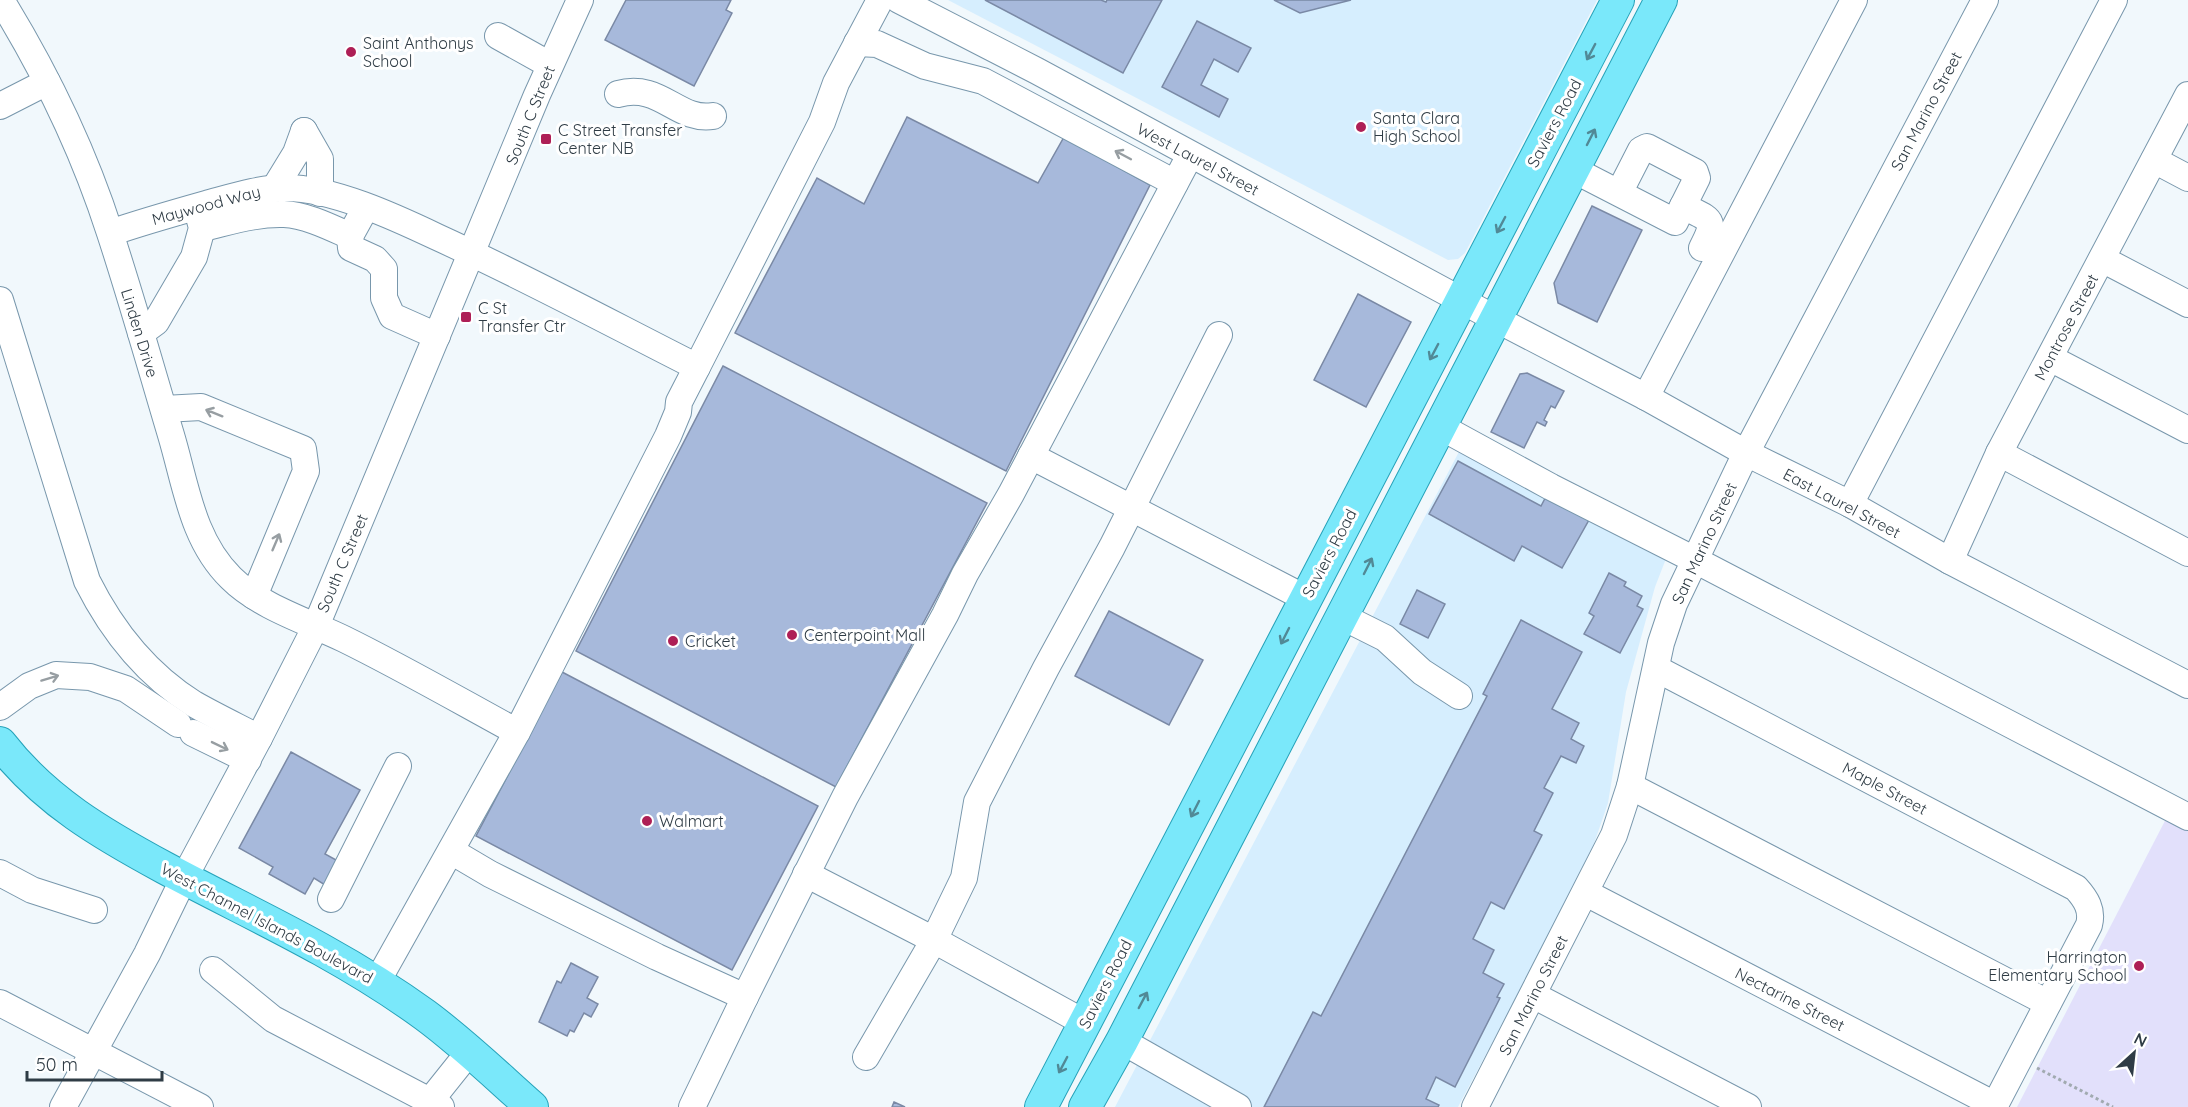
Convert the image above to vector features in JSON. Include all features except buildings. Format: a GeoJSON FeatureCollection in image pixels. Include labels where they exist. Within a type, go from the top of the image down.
{"type":"FeatureCollection","features":[{"type":"Feature","properties":{"kind":"main road","name":"Saviers Road"},"geometry":{"type":"LineString","coordinates":[[1041,1107],[1618,0]]}},
{"type":"Feature","properties":{"kind":"main road"},"geometry":{"type":"LineString","coordinates":[[1085,1107],[1122,1041],[1343,617],[1661,0]]}},
{"type":"Feature","properties":{"kind":"main road"},"geometry":{"type":"LineString","coordinates":[[1343,617],[1337,600],[1336,586],[1342,569],[1389,481],[1390,436]]}},
{"type":"Feature","properties":{"kind":"main road"},"geometry":{"type":"LineString","coordinates":[[1194,902],[1196,861],[1313,632],[1317,617],[1314,604],[1305,598]]}},
{"type":"Feature","properties":{"kind":"main road","name":"West Channel Islands Boulevard"},"geometry":{"type":"LineString","coordinates":[[0,743],[40,787],[107,837],[321,949],[377,982],[470,1051],[532,1107]]}},
{"type":"Feature","properties":{"kind":"main road"},"geometry":{"type":"LineString","coordinates":[[1122,1041],[1115,1026],[1121,991],[1172,892],[1180,839]]}},
{"type":"Feature","properties":{"kind":"main road"},"geometry":{"type":"LineString","coordinates":[[1068,1107],[1085,1072],[1092,1043],[1085,1023]]}},
{"type":"Feature","properties":{"kind":"street","name":"Linden Drive"},"geometry":{"type":"LineString","coordinates":[[1,0],[28,44],[84,160],[110,233],[141,333],[191,510],[218,565],[254,596],[344,639],[517,732]]}},
{"type":"Feature","properties":{"kind":"street","name":"South C Street"},"geometry":{"type":"LineString","coordinates":[[63,1107],[147,954],[184,878],[254,749],[316,626],[550,65],[580,0]]}},
{"type":"Feature","properties":{"kind":"street"},"geometry":{"type":"LineString","coordinates":[[377,982],[517,732],[668,436],[678,412],[679,402],[822,122],[836,83],[880,0]]}},
{"type":"Feature","properties":{"kind":"street","name":"West Laurel Street"},"geometry":{"type":"LineString","coordinates":[[899,0],[1037,71],[1496,319]]}},
{"type":"Feature","properties":{"kind":"street"},"geometry":{"type":"LineString","coordinates":[[1646,397],[1854,0]]}},
{"type":"Feature","properties":{"kind":"street","name":"San Marino Street"},"geometry":{"type":"LineString","coordinates":[[1484,1104],[1533,995],[1614,835],[1630,786],[1661,643],[1674,604],[1746,453],[1985,0]]}},
{"type":"Feature","properties":{"kind":"street"},"geometry":{"type":"LineString","coordinates":[[1850,504],[2114,0]]}},
{"type":"Feature","properties":{"kind":"street"},"geometry":{"type":"LineString","coordinates":[[498,36],[550,65]]}},
{"type":"Feature","properties":{"kind":"street"},"geometry":{"type":"LineString","coordinates":[[857,43],[877,44],[925,66],[983,81],[1175,183]]}},
{"type":"Feature","properties":{"kind":"street"},"geometry":{"type":"LineString","coordinates":[[0,106],[47,82]]}},
{"type":"Feature","properties":{"kind":"street"},"geometry":{"type":"LineString","coordinates":[[618,94],[632,91],[649,93],[698,116],[713,116]]}},
{"type":"Feature","properties":{"kind":"street","name":"Montrose Street"},"geometry":{"type":"LineString","coordinates":[[1950,561],[1999,453],[2188,95]]}},
{"type":"Feature","properties":{"kind":"street"},"geometry":{"type":"LineString","coordinates":[[274,189],[296,153],[304,131],[320,159],[320,193]]}},
{"type":"Feature","properties":{"kind":"street"},"geometry":{"type":"LineString","coordinates":[[1574,170],[1618,193],[1675,222],[1697,178],[1695,172],[1647,147],[1641,150],[1618,193]]}},
{"type":"Feature","properties":{"kind":"street"},"geometry":{"type":"LineString","coordinates":[[692,1107],[845,797],[1031,456],[1190,155]]}},
{"type":"Feature","properties":{"kind":"street"},"geometry":{"type":"LineString","coordinates":[[2154,160],[2188,178]]}},
{"type":"Feature","properties":{"kind":"street","name":"Maywood Way"},"geometry":{"type":"LineString","coordinates":[[110,233],[139,223],[199,218],[248,193],[289,188],[320,193],[402,220],[697,367]]}},
{"type":"Feature","properties":{"kind":"street"},"geometry":{"type":"LineString","coordinates":[[1683,206],[1707,219],[1712,226],[1702,248]]}},
{"type":"Feature","properties":{"kind":"street"},"geometry":{"type":"LineString","coordinates":[[366,207],[350,236],[351,249],[375,259],[384,269],[384,298],[392,316],[437,336]]}},
{"type":"Feature","properties":{"kind":"street"},"geometry":{"type":"LineString","coordinates":[[141,333],[156,322],[194,257],[199,218],[286,214],[326,225],[350,236]]}},
{"type":"Feature","properties":{"kind":"street"},"geometry":{"type":"LineString","coordinates":[[2102,260],[2188,304]]}},
{"type":"Feature","properties":{"kind":"street"},"geometry":{"type":"LineString","coordinates":[[0,300],[87,581],[102,611],[139,660],[164,682],[254,749]]}},
{"type":"Feature","properties":{"kind":"street","name":"East Laurel Street"},"geometry":{"type":"LineString","coordinates":[[1496,319],[1646,397],[1746,453],[1850,504],[1950,561],[2188,685]]}},
{"type":"Feature","properties":{"kind":"street"},"geometry":{"type":"LineString","coordinates":[[866,1057],[934,940],[964,878],[977,802],[1132,508],[1219,335]]}},
{"type":"Feature","properties":{"kind":"street"},"geometry":{"type":"LineString","coordinates":[[2050,358],[2188,430]]}},
{"type":"Feature","properties":{"kind":"street"},"geometry":{"type":"LineString","coordinates":[[164,409],[201,407],[303,449],[306,471],[254,596]]}},
{"type":"Feature","properties":{"kind":"street"},"geometry":{"type":"LineString","coordinates":[[1441,427],[1551,487],[2188,817]]}},
{"type":"Feature","properties":{"kind":"street"},"geometry":{"type":"LineString","coordinates":[[1999,453],[2188,553]]}},
{"type":"Feature","properties":{"kind":"street"},"geometry":{"type":"LineString","coordinates":[[1031,456],[1305,598]]}},
{"type":"Feature","properties":{"kind":"street"},"geometry":{"type":"LineString","coordinates":[[1343,617],[1385,638],[1422,672],[1460,696]]}},
{"type":"Feature","properties":{"kind":"street","name":"Maple Street"},"geometry":{"type":"LineString","coordinates":[[1657,669],[2076,888],[2085,897],[2090,908],[2089,925],[2048,1003]]}},
{"type":"Feature","properties":{"kind":"street"},"geometry":{"type":"LineString","coordinates":[[0,707],[29,686],[56,675],[90,677],[126,689],[185,729],[254,749]]}},
{"type":"Feature","properties":{"kind":"street"},"geometry":{"type":"LineString","coordinates":[[331,899],[398,766]]}},
{"type":"Feature","properties":{"kind":"street"},"geometry":{"type":"LineString","coordinates":[[1630,786],[2048,1003],[1994,1106]]}},
{"type":"Feature","properties":{"kind":"street"},"geometry":{"type":"LineString","coordinates":[[451,851],[646,952],[745,997]]}},
{"type":"Feature","properties":{"kind":"street"},"geometry":{"type":"LineString","coordinates":[[0,873],[32,890],[94,910]]}},
{"type":"Feature","properties":{"kind":"street"},"geometry":{"type":"LineString","coordinates":[[806,874],[934,940],[1085,1023]]}},
{"type":"Feature","properties":{"kind":"street","name":"Nectarine Street"},"geometry":{"type":"LineString","coordinates":[[1586,893],[1994,1106]]}},
{"type":"Feature","properties":{"kind":"street"},"geometry":{"type":"LineString","coordinates":[[213,970],[273,1019],[436,1104],[470,1051]]}},
{"type":"Feature","properties":{"kind":"street"},"geometry":{"type":"LineString","coordinates":[[1533,995],[1748,1107]]}},
{"type":"Feature","properties":{"kind":"street"},"geometry":{"type":"LineString","coordinates":[[0,1003],[200,1107]]}},
{"type":"Feature","properties":{"kind":"street"},"geometry":{"type":"LineString","coordinates":[[1122,1041],[1238,1107]]}},
{"type":"Feature","properties":{"kind":"path"},"geometry":{"type":"LineString","coordinates":[[2019,1059],[2113,1107]]}},
{"type":"Feature","properties":{"kind":"shaded area","name":"Santa Clara High School"},"geometry":{"type":"Polygon","coordinates":[[[948,0],[1597,0],[1465,253],[1458,259],[1448,260],[948,0]]]}},
{"type":"Feature","properties":{"kind":"shaded area"},"geometry":{"type":"Polygon","coordinates":[[[1462,446],[1669,551],[1655,587],[1626,692],[1608,803],[1587,864],[1458,1107],[1115,1107],[1462,446]]]}},
{"type":"Feature","properties":{"kind":"shaded area","name":"Harrington Elementary School"},"geometry":{"type":"Polygon","coordinates":[[[2168,815],[2188,825],[2188,1107],[2017,1107],[2168,815]]]}},
{"type":"Feature","properties":{"kind":"place","name":"Saint Anthonys School"},"geometry":{"type":"Point","coordinates":[351,52]}},
{"type":"Feature","properties":{"kind":"place","name":"Santa Clara High School"},"geometry":{"type":"Point","coordinates":[1361,127]}},
{"type":"Feature","properties":{"kind":"place","name":"C Street Transfer Center NB"},"geometry":{"type":"Point","coordinates":[546,139]}},
{"type":"Feature","properties":{"kind":"place","name":"C St Transfer Ctr"},"geometry":{"type":"Point","coordinates":[466,317]}},
{"type":"Feature","properties":{"kind":"place","name":"Centerpoint Mall"},"geometry":{"type":"Point","coordinates":[792,635]}},
{"type":"Feature","properties":{"kind":"place","name":"Cricket"},"geometry":{"type":"Point","coordinates":[673,641]}},
{"type":"Feature","properties":{"kind":"place","name":"Walmart"},"geometry":{"type":"Point","coordinates":[647,821]}},
{"type":"Feature","properties":{"kind":"place","name":"Harrington Elementary School"},"geometry":{"type":"Point","coordinates":[2139,966]}}]}
